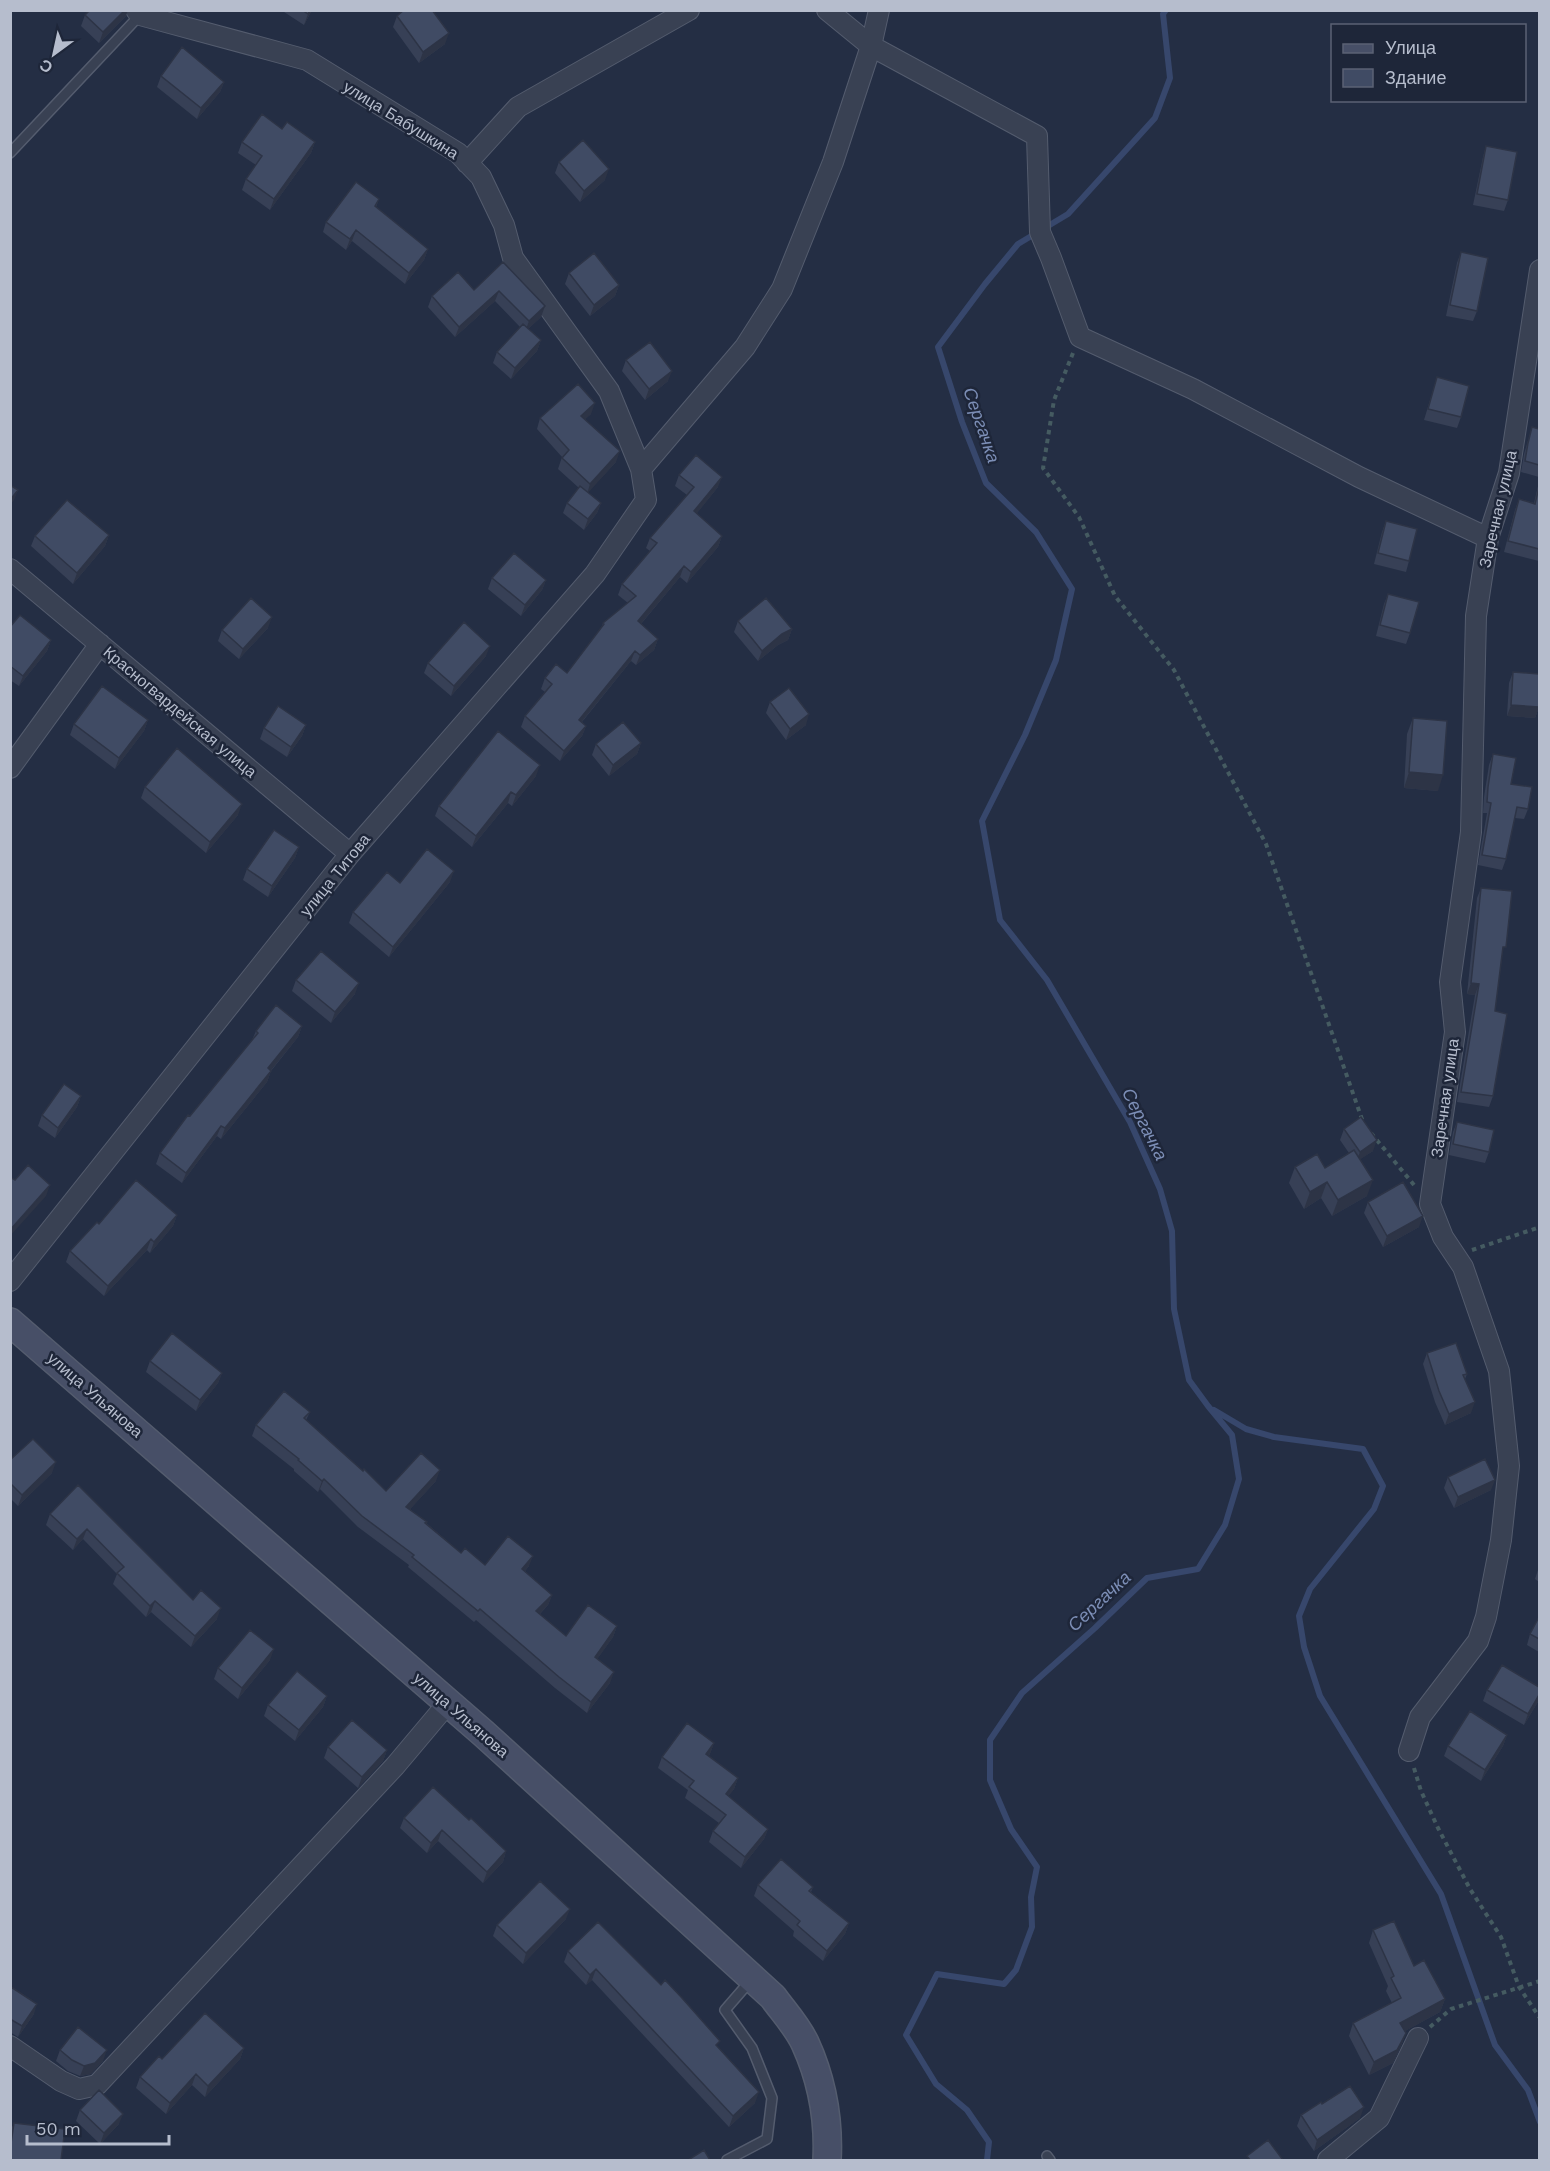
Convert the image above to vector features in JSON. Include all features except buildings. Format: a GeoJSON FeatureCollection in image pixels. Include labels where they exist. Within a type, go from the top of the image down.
{"type":"FeatureCollection","features":[{"type":"Feature","properties":{"kind":"main road","name":"улица Ульянова"},"geometry":{"type":"LineString","coordinates":[[10,1322],[448,1703],[773,1996],[804,2041],[820,2085],[829,2131],[827,2160]]}},
{"type":"Feature","properties":{"kind":"street"},"geometry":{"type":"LineString","coordinates":[[467,163],[518,107],[689,10]]}},
{"type":"Feature","properties":{"kind":"street"},"geometry":{"type":"LineString","coordinates":[[827,10],[871,46],[1037,136],[1040,232],[1052,258],[1080,337],[1193,389],[1359,477],[1488,538]]}},
{"type":"Feature","properties":{"kind":"street"},"geometry":{"type":"LineString","coordinates":[[641,469],[744,347],[782,289],[833,162],[871,46],[879,10]]}},
{"type":"Feature","properties":{"kind":"street","name":"улица Бабушкина"},"geometry":{"type":"LineString","coordinates":[[140,12],[307,60],[458,153],[481,177],[504,225],[513,258],[609,391],[641,469]]}},
{"type":"Feature","properties":{"kind":"street","name":"Заречная улица"},"geometry":{"type":"LineString","coordinates":[[1409,1751],[1420,1717],[1478,1641],[1481,1633],[1501,1540],[1509,1466],[1499,1371],[1464,1267],[1443,1237],[1430,1204],[1455,1032],[1450,982],[1471,832],[1476,616],[1488,538],[1509,473],[1539,270]]}},
{"type":"Feature","properties":{"kind":"street","name":"улица Титова"},"geometry":{"type":"LineString","coordinates":[[10,1281],[350,855],[595,574],[646,500],[641,469]]}},
{"type":"Feature","properties":{"kind":"street","name":"Красногвардейская улица"},"geometry":{"type":"LineString","coordinates":[[10,569],[350,855]]}},
{"type":"Feature","properties":{"kind":"street"},"geometry":{"type":"LineString","coordinates":[[10,768],[100,644]]}},
{"type":"Feature","properties":{"kind":"street"},"geometry":{"type":"LineString","coordinates":[[10,2046],[61,2081],[79,2089],[98,2085],[395,1766],[448,1703]]}},
{"type":"Feature","properties":{"kind":"street"},"geometry":{"type":"LineString","coordinates":[[1328,2160],[1379,2118],[1418,2038]]}},
{"type":"Feature","properties":{"kind":"lane"},"geometry":{"type":"LineString","coordinates":[[10,153],[140,12]]}},
{"type":"Feature","properties":{"kind":"lane"},"geometry":{"type":"LineString","coordinates":[[727,2160],[767,2139],[772,2098],[752,2048],[725,2010],[753,1979]]}},
{"type":"Feature","properties":{"kind":"path"},"geometry":{"type":"LineString","coordinates":[[1080,337],[1054,400],[1043,468],[1079,517],[1115,596],[1174,670],[1266,844],[1364,1123]]}},
{"type":"Feature","properties":{"kind":"path"},"geometry":{"type":"LineString","coordinates":[[1371,1132],[1430,1204]]}},
{"type":"Feature","properties":{"kind":"path"},"geometry":{"type":"LineString","coordinates":[[1456,1256],[1539,1227]]}},
{"type":"Feature","properties":{"kind":"path"},"geometry":{"type":"LineString","coordinates":[[1409,1751],[1421,1791],[1470,1889],[1501,1937],[1519,1987],[1539,2018]]}},
{"type":"Feature","properties":{"kind":"path"},"geometry":{"type":"LineString","coordinates":[[1418,2038],[1451,2009],[1539,1981]]}},
{"type":"Feature","properties":{"kind":"waterway","name":"Сергачка"},"geometry":{"type":"LineString","coordinates":[[987,2160],[989,2142],[967,2110],[936,2084],[906,2035],[937,1974],[1004,1984],[1016,1970],[1032,1927],[1031,1897],[1037,1867],[1011,1829],[990,1780],[990,1740],[1022,1693],[1147,1578],[1198,1569],[1225,1525],[1239,1479],[1232,1435],[1189,1380],[1174,1309],[1172,1231],[1160,1189],[1130,1122],[1047,980],[1000,920],[982,821],[1025,735],[1056,660],[1072,589],[1036,532],[986,483],[962,422],[938,347],[1018,244],[1068,214],[1155,118],[1170,78],[1163,14],[1166,10]]}},
{"type":"Feature","properties":{"kind":"waterway"},"geometry":{"type":"LineString","coordinates":[[1214,1410],[1246,1429],[1274,1437],[1363,1449],[1383,1486],[1374,1509],[1310,1589],[1299,1616],[1304,1647],[1320,1696],[1441,1894],[1495,2045],[1528,2090],[1540,2122]]}}]}
